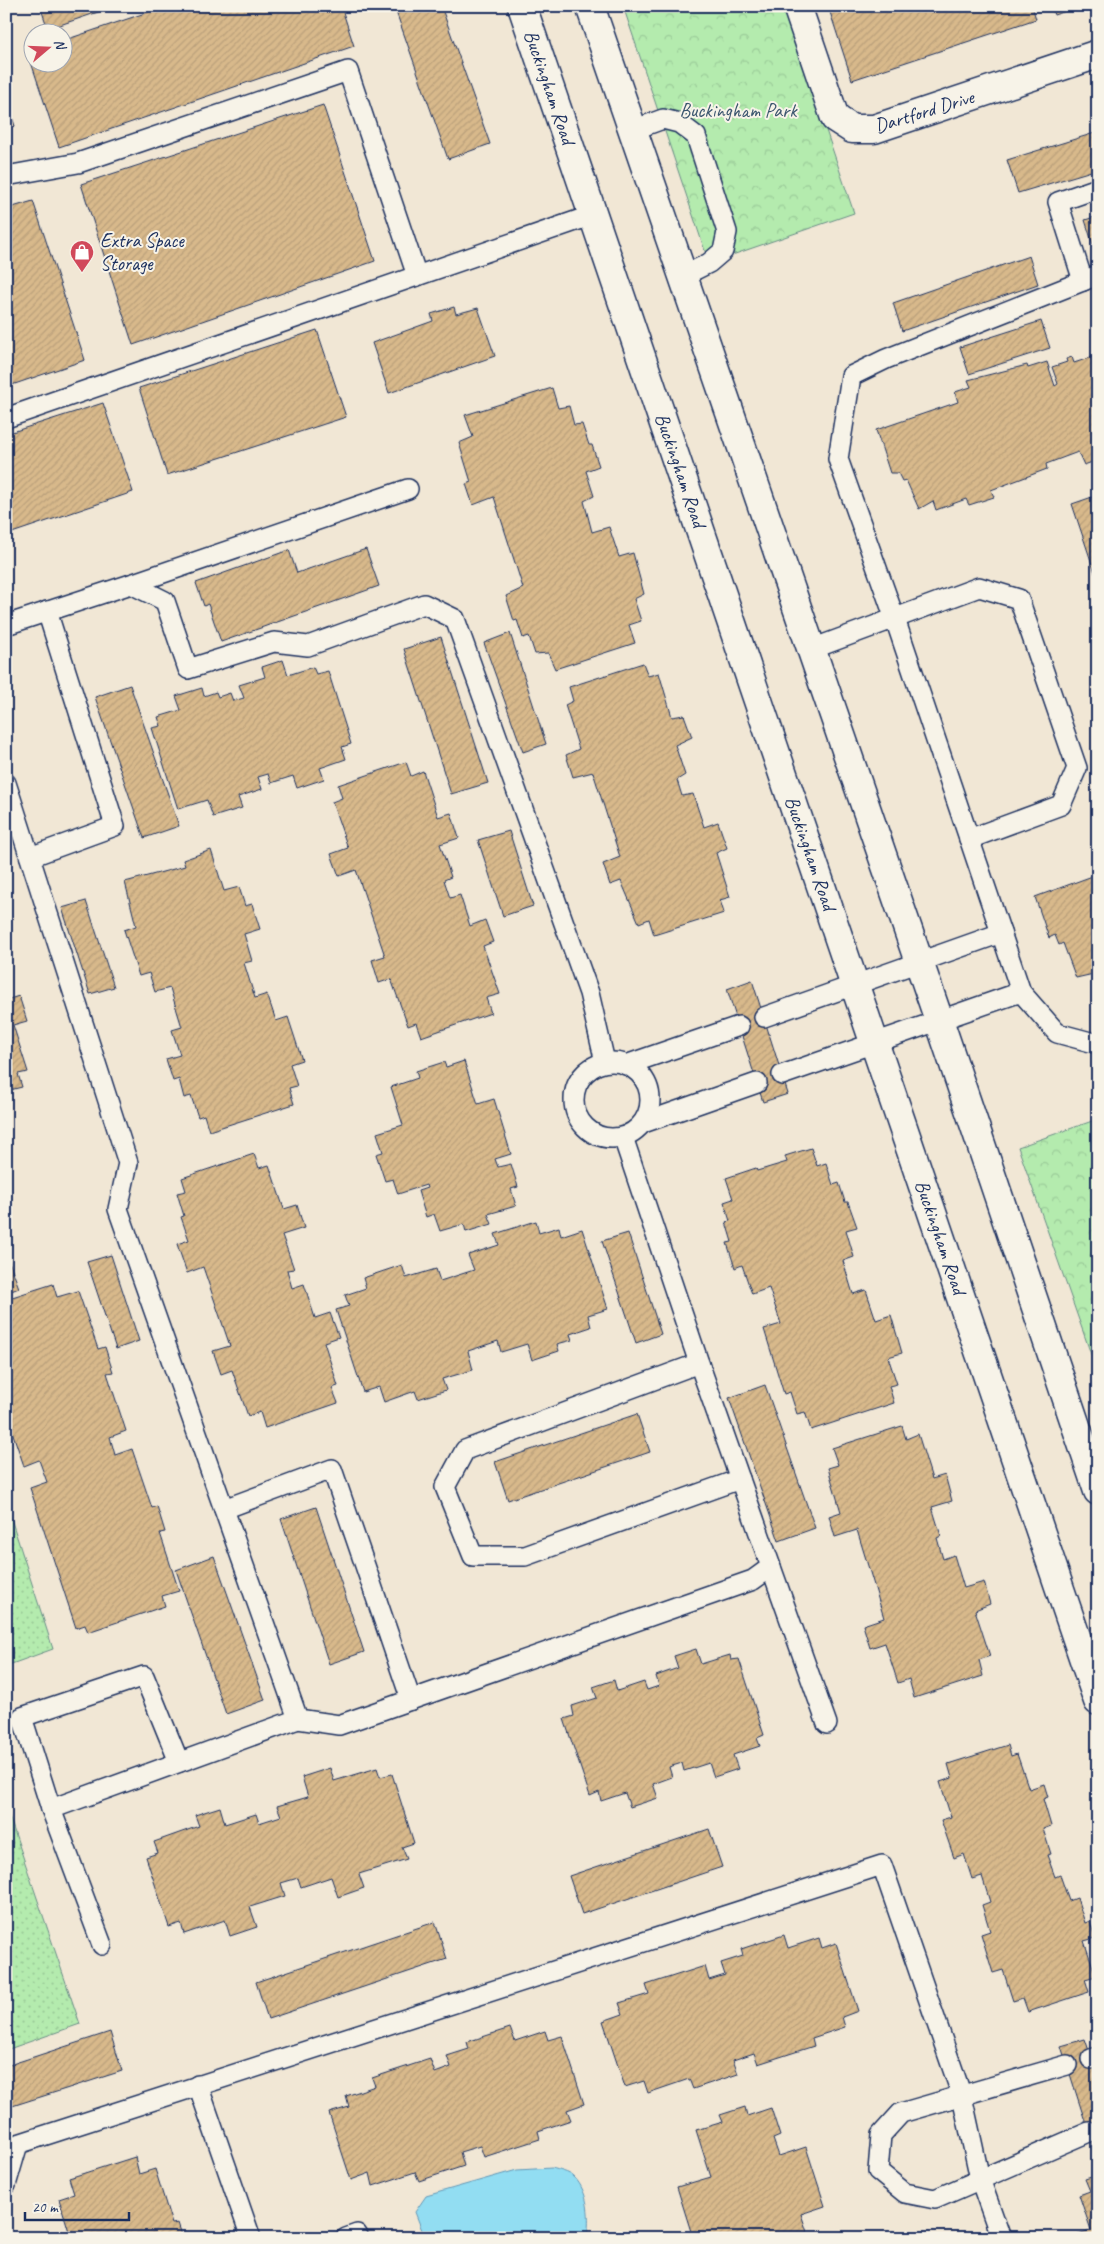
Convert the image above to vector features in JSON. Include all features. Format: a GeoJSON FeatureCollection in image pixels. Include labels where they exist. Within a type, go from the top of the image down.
{"type":"FeatureCollection","features":[{"type":"Feature","properties":{"kind":"street","name":"Buckingham Road"},"geometry":{"type":"LineString","coordinates":[[522,6],[1098,1701]]}},
{"type":"Feature","properties":{"kind":"street"},"geometry":{"type":"LineString","coordinates":[[590,6],[920,962],[1098,1492]]}},
{"type":"Feature","properties":{"kind":"street","name":"Dartford Drive"},"geometry":{"type":"LineString","coordinates":[[798,6],[835,118],[852,128],[874,129],[1098,54]]}},
{"type":"Feature","properties":{"kind":"lane"},"geometry":{"type":"LineString","coordinates":[[6,176],[78,163],[348,71],[418,276]]}},
{"type":"Feature","properties":{"kind":"lane"},"geometry":{"type":"LineString","coordinates":[[633,130],[662,119],[679,123],[696,136],[727,232],[723,251],[710,263],[683,276]]}},
{"type":"Feature","properties":{"kind":"lane"},"geometry":{"type":"LineString","coordinates":[[1098,188],[1058,202],[1090,278],[886,359],[851,376],[838,459],[895,619],[1021,992],[1057,1033],[1098,1044]]}},
{"type":"Feature","properties":{"kind":"lane"},"geometry":{"type":"LineString","coordinates":[[6,418],[594,215]]}},
{"type":"Feature","properties":{"kind":"lane"},"geometry":{"type":"LineString","coordinates":[[6,625],[408,489]]}},
{"type":"Feature","properties":{"kind":"lane"},"geometry":{"type":"LineString","coordinates":[[130,584],[165,601],[188,669],[274,642],[308,646],[424,604],[456,619],[589,993],[605,1062]]}},
{"type":"Feature","properties":{"kind":"lane"},"geometry":{"type":"LineString","coordinates":[[812,649],[979,587],[1019,600],[1077,768],[1061,805],[969,839]]}},
{"type":"Feature","properties":{"kind":"lane"},"geometry":{"type":"LineString","coordinates":[[30,857],[115,826],[47,611]]}},
{"type":"Feature","properties":{"kind":"lane"},"geometry":{"type":"LineString","coordinates":[[6,783],[128,1163],[118,1209],[298,1718]]}},
{"type":"Feature","properties":{"kind":"lane"},"geometry":{"type":"LineString","coordinates":[[764,1017],[856,986],[1001,933]]}},
{"type":"Feature","properties":{"kind":"lane"},"geometry":{"type":"LineString","coordinates":[[782,1075],[1021,992]]}},
{"type":"Feature","properties":{"kind":"lane"},"geometry":{"type":"LineString","coordinates":[[626,1065],[641,1076],[648,1087],[650,1099],[648,1112],[643,1123],[634,1132],[623,1137],[610,1138],[598,1136],[587,1130],[579,1121],[574,1107],[574,1092],[580,1078],[591,1068],[605,1062],[626,1065],[739,1026]]}},
{"type":"Feature","properties":{"kind":"lane"},"geometry":{"type":"LineString","coordinates":[[643,1123],[757,1083]]}},
{"type":"Feature","properties":{"kind":"lane"},"geometry":{"type":"LineString","coordinates":[[623,1137],[698,1363],[827,1724]]}},
{"type":"Feature","properties":{"kind":"lane"},"geometry":{"type":"LineString","coordinates":[[698,1363],[465,1450],[445,1487],[473,1556],[525,1556],[740,1479]]}},
{"type":"Feature","properties":{"kind":"lane"},"geometry":{"type":"LineString","coordinates":[[224,1509],[332,1469],[411,1700]]}},
{"type":"Feature","properties":{"kind":"lane"},"geometry":{"type":"LineString","coordinates":[[51,1809],[298,1718],[339,1725],[753,1580],[770,1567]]}},
{"type":"Feature","properties":{"kind":"lane"},"geometry":{"type":"LineString","coordinates":[[102,1945],[51,1809],[22,1717],[144,1676],[179,1762]]}},
{"type":"Feature","properties":{"kind":"lane"},"geometry":{"type":"LineString","coordinates":[[6,2185],[18,2144],[882,1865],[962,2096],[980,2178],[1001,2238]]}},
{"type":"Feature","properties":{"kind":"lane"},"geometry":{"type":"LineString","coordinates":[[1067,2065],[901,2113],[881,2135],[878,2171],[905,2193],[935,2199],[1089,2132]]}},
{"type":"Feature","properties":{"kind":"lane"},"geometry":{"type":"LineString","coordinates":[[198,2085],[251,2238]]}},
{"type":"Feature","properties":{"kind":"lane"},"geometry":{"type":"LineString","coordinates":[[346,2238],[357,2234],[359,2238]]}},
{"type":"Feature","properties":{"kind":"green space","name":"Buckingham Park"},"geometry":{"type":"Polygon","coordinates":[[[623,6],[784,6],[854,213],[709,263],[623,6]]]}},
{"type":"Feature","properties":{"kind":"green space"},"geometry":{"type":"Polygon","coordinates":[[[1098,1119],[1098,1374],[1018,1147],[1098,1119]]]}},
{"type":"Feature","properties":{"kind":"green space"},"geometry":{"type":"Polygon","coordinates":[[[6,1503],[53,1649],[6,1666],[6,1503]]]}},
{"type":"Feature","properties":{"kind":"green space"},"geometry":{"type":"Polygon","coordinates":[[[6,1807],[80,2024],[6,2050],[6,1807]]]}},
{"type":"Feature","properties":{"kind":"water"},"geometry":{"type":"Polygon","coordinates":[[[552,2168],[572,2175],[583,2190],[588,2214],[587,2238],[425,2238],[415,2212],[426,2196],[517,2170],[552,2168]]]}},
{"type":"Feature","properties":{"kind":"building"},"geometry":{"type":"Polygon","coordinates":[[[40,6],[116,6],[69,22],[46,22],[40,6]]]}},
{"type":"Feature","properties":{"kind":"building"},"geometry":{"type":"Polygon","coordinates":[[[166,6],[341,6],[354,46],[59,147],[34,72],[72,72],[72,38],[166,6]]]}},
{"type":"Feature","properties":{"kind":"building"},"geometry":{"type":"Polygon","coordinates":[[[394,6],[441,6],[490,144],[448,159],[394,6]]]}},
{"type":"Feature","properties":{"kind":"building"},"geometry":{"type":"Polygon","coordinates":[[[828,6],[1032,6],[1036,19],[852,80],[828,6]]]}},
{"type":"Feature","properties":{"kind":"building"},"geometry":{"type":"Polygon","coordinates":[[[1051,6],[1081,6],[1054,15],[1051,6]]]}},
{"type":"Feature","properties":{"kind":"building"},"geometry":{"type":"Polygon","coordinates":[[[6,99],[15,126],[6,129],[6,99]]]}},
{"type":"Feature","properties":{"kind":"building"},"geometry":{"type":"Polygon","coordinates":[[[323,105],[375,261],[133,345],[81,184],[323,105]]]}},
{"type":"Feature","properties":{"kind":"building"},"geometry":{"type":"Polygon","coordinates":[[[1098,132],[1098,169],[1018,193],[1007,160],[1098,132]]]}},
{"type":"Feature","properties":{"kind":"building"},"geometry":{"type":"Polygon","coordinates":[[[33,201],[85,360],[6,387],[6,209],[33,201]]]}},
{"type":"Feature","properties":{"kind":"building"},"geometry":{"type":"Polygon","coordinates":[[[1098,216],[1098,247],[1094,248],[1085,220],[1098,216]]]}},
{"type":"Feature","properties":{"kind":"building"},"geometry":{"type":"Polygon","coordinates":[[[1029,256],[1038,284],[902,331],[893,303],[1029,256]]]}},
{"type":"Feature","properties":{"kind":"building"},"geometry":{"type":"Polygon","coordinates":[[[454,307],[456,314],[478,308],[495,356],[389,393],[372,343],[433,321],[431,314],[454,307]]]}},
{"type":"Feature","properties":{"kind":"building"},"geometry":{"type":"Polygon","coordinates":[[[1041,321],[1050,348],[969,374],[960,347],[1041,321]]]}},
{"type":"Feature","properties":{"kind":"building"},"geometry":{"type":"Polygon","coordinates":[[[317,330],[346,417],[167,475],[139,388],[317,330]]]}},
{"type":"Feature","properties":{"kind":"building"},"geometry":{"type":"Polygon","coordinates":[[[1098,355],[1098,460],[1084,465],[1078,452],[1046,464],[1047,469],[991,490],[994,497],[969,505],[966,499],[936,510],[933,501],[919,509],[906,480],[902,481],[898,473],[890,473],[876,430],[958,402],[955,392],[971,387],[968,380],[1027,365],[1028,368],[1047,362],[1055,386],[1058,384],[1052,367],[1067,362],[1066,359],[1072,357],[1074,363],[1098,355]]]}},
{"type":"Feature","properties":{"kind":"building"},"geometry":{"type":"Polygon","coordinates":[[[552,388],[558,408],[569,406],[574,425],[582,424],[599,466],[586,471],[594,496],[584,501],[592,532],[609,527],[619,557],[633,553],[644,594],[634,599],[641,621],[629,625],[635,643],[555,669],[548,653],[535,654],[529,636],[523,638],[517,620],[514,621],[506,596],[523,588],[494,497],[473,505],[466,484],[471,482],[459,443],[473,437],[465,415],[552,388]]]}},
{"type":"Feature","properties":{"kind":"building"},"geometry":{"type":"Polygon","coordinates":[[[103,403],[133,492],[6,535],[6,434],[103,403]]]}},
{"type":"Feature","properties":{"kind":"building"},"geometry":{"type":"Polygon","coordinates":[[[1098,495],[1098,582],[1072,504],[1098,495]]]}},
{"type":"Feature","properties":{"kind":"building"},"geometry":{"type":"Polygon","coordinates":[[[366,549],[379,586],[221,642],[208,604],[204,606],[196,583],[289,550],[297,573],[366,549]]]}},
{"type":"Feature","properties":{"kind":"building"},"geometry":{"type":"Polygon","coordinates":[[[510,633],[546,744],[523,752],[484,643],[510,633]]]}},
{"type":"Feature","properties":{"kind":"building"},"geometry":{"type":"Polygon","coordinates":[[[441,637],[488,783],[451,794],[404,649],[441,637]]]}},
{"type":"Feature","properties":{"kind":"building"},"geometry":{"type":"Polygon","coordinates":[[[283,660],[288,675],[313,667],[316,674],[328,671],[351,744],[342,747],[346,759],[320,768],[324,779],[297,788],[293,776],[271,783],[268,774],[258,777],[262,789],[238,797],[242,808],[213,817],[207,800],[178,809],[152,728],[161,726],[158,717],[181,710],[176,696],[202,688],[204,696],[216,692],[218,697],[230,693],[233,701],[244,698],[239,685],[265,677],[262,667],[283,660]]]}},
{"type":"Feature","properties":{"kind":"building"},"geometry":{"type":"Polygon","coordinates":[[[643,663],[648,676],[659,673],[672,717],[684,715],[692,737],[675,745],[685,775],[677,780],[682,796],[693,794],[704,827],[718,822],[727,848],[716,853],[730,897],[720,900],[724,913],[654,935],[649,919],[639,923],[621,881],[610,885],[603,864],[620,857],[593,772],[573,777],[566,755],[579,749],[565,705],[573,701],[569,687],[643,663]]]}},
{"type":"Feature","properties":{"kind":"building"},"geometry":{"type":"Polygon","coordinates":[[[130,685],[179,826],[144,838],[95,697],[130,685]]]}},
{"type":"Feature","properties":{"kind":"building"},"geometry":{"type":"Polygon","coordinates":[[[406,762],[411,776],[423,771],[438,817],[451,813],[459,838],[440,844],[451,877],[444,880],[450,898],[460,895],[470,926],[485,920],[493,942],[483,946],[500,994],[486,998],[491,1013],[421,1037],[416,1023],[408,1026],[391,979],[379,983],[372,960],[385,956],[356,870],[339,876],[331,854],[348,848],[332,802],[342,798],[338,785],[406,762]]]}},
{"type":"Feature","properties":{"kind":"building"},"geometry":{"type":"Polygon","coordinates":[[[509,831],[533,906],[503,916],[478,840],[509,831]]]}},
{"type":"Feature","properties":{"kind":"building"},"geometry":{"type":"Polygon","coordinates":[[[211,850],[224,891],[239,887],[245,906],[252,904],[260,929],[244,934],[252,961],[244,963],[255,998],[267,994],[276,1021],[288,1017],[302,1060],[290,1064],[297,1086],[289,1088],[294,1104],[209,1131],[204,1115],[198,1117],[191,1096],[184,1098],[179,1079],[173,1081],[166,1059],[180,1055],[172,1030],[182,1027],[170,988],[155,992],[149,973],[139,976],[124,930],[136,926],[125,882],[185,866],[183,860],[211,850]]]}},
{"type":"Feature","properties":{"kind":"building"},"geometry":{"type":"Polygon","coordinates":[[[1098,874],[1098,973],[1076,978],[1063,943],[1059,945],[1055,935],[1049,938],[1035,897],[1098,874]]]}},
{"type":"Feature","properties":{"kind":"building"},"geometry":{"type":"Polygon","coordinates":[[[86,901],[114,987],[90,994],[62,908],[86,901]]]}},
{"type":"Feature","properties":{"kind":"building"},"geometry":{"type":"Polygon","coordinates":[[[752,980],[788,1094],[763,1102],[727,989],[752,980]]]}},
{"type":"Feature","properties":{"kind":"building"},"geometry":{"type":"Polygon","coordinates":[[[19,996],[27,1021],[13,1025],[28,1072],[18,1074],[22,1087],[6,1091],[6,1000],[19,996]]]}},
{"type":"Feature","properties":{"kind":"building"},"geometry":{"type":"Polygon","coordinates":[[[464,1061],[478,1104],[494,1099],[511,1154],[495,1159],[498,1167],[511,1164],[518,1187],[511,1189],[516,1206],[488,1214],[492,1224],[466,1232],[464,1224],[440,1231],[434,1214],[426,1217],[418,1191],[427,1188],[426,1185],[398,1194],[393,1179],[385,1181],[376,1154],[383,1152],[377,1133],[403,1125],[391,1087],[418,1078],[416,1071],[444,1062],[446,1067],[464,1061]]]}},
{"type":"Feature","properties":{"kind":"building"},"geometry":{"type":"Polygon","coordinates":[[[811,1148],[817,1166],[826,1163],[833,1185],[839,1183],[845,1202],[848,1202],[857,1227],[846,1230],[854,1257],[843,1261],[853,1294],[866,1290],[876,1320],[891,1315],[902,1353],[888,1357],[897,1384],[889,1386],[894,1403],[811,1430],[805,1412],[797,1414],[790,1392],[784,1394],[764,1329],[781,1324],[769,1288],[752,1294],[742,1265],[735,1268],[727,1243],[732,1242],[726,1222],[730,1221],[724,1202],[733,1199],[726,1178],[756,1168],[757,1171],[787,1162],[785,1156],[811,1148]]]}},
{"type":"Feature","properties":{"kind":"building"},"geometry":{"type":"Polygon","coordinates":[[[254,1154],[259,1168],[269,1165],[284,1209],[297,1205],[304,1228],[282,1235],[294,1269],[287,1270],[292,1288],[304,1284],[315,1318],[330,1313],[339,1337],[324,1342],[338,1386],[332,1388],[338,1403],[265,1428],[260,1412],[248,1416],[232,1370],[221,1374],[213,1351],[230,1346],[203,1267],[187,1273],[177,1244],[189,1240],[181,1217],[184,1216],[177,1193],[186,1191],[182,1178],[254,1154]]]}},
{"type":"Feature","properties":{"kind":"building"},"geometry":{"type":"Polygon","coordinates":[[[536,1221],[539,1233],[559,1227],[561,1236],[582,1229],[608,1309],[588,1315],[591,1327],[570,1334],[572,1340],[557,1344],[559,1351],[532,1360],[527,1344],[501,1352],[498,1341],[468,1351],[473,1370],[442,1379],[446,1390],[418,1399],[415,1391],[384,1402],[379,1387],[363,1392],[336,1310],[349,1306],[345,1295],[366,1288],[363,1278],[402,1265],[406,1278],[436,1269],[440,1281],[474,1270],[468,1255],[499,1245],[495,1234],[536,1221]]]}},
{"type":"Feature","properties":{"kind":"building"},"geometry":{"type":"Polygon","coordinates":[[[628,1233],[661,1334],[636,1343],[602,1241],[628,1233]]]}},
{"type":"Feature","properties":{"kind":"building"},"geometry":{"type":"Polygon","coordinates":[[[6,1253],[19,1288],[6,1293],[6,1253]]]}},
{"type":"Feature","properties":{"kind":"building"},"geometry":{"type":"Polygon","coordinates":[[[111,1255],[139,1341],[116,1349],[87,1262],[111,1255]]]}},
{"type":"Feature","properties":{"kind":"building"},"geometry":{"type":"Polygon","coordinates":[[[53,1284],[57,1297],[78,1291],[98,1349],[105,1347],[113,1372],[107,1373],[126,1431],[110,1437],[115,1455],[132,1449],[152,1508],[157,1506],[165,1532],[160,1533],[179,1591],[162,1596],[165,1606],[88,1632],[85,1625],[76,1628],[30,1488],[47,1482],[39,1460],[24,1466],[6,1414],[6,1299],[53,1284]]]}},
{"type":"Feature","properties":{"kind":"building"},"geometry":{"type":"Polygon","coordinates":[[[765,1385],[815,1528],[779,1541],[729,1398],[765,1385]]]}},
{"type":"Feature","properties":{"kind":"building"},"geometry":{"type":"Polygon","coordinates":[[[637,1414],[650,1452],[508,1500],[495,1462],[637,1414]]]}},
{"type":"Feature","properties":{"kind":"building"},"geometry":{"type":"Polygon","coordinates":[[[902,1426],[906,1439],[918,1434],[932,1479],[945,1475],[952,1501],[932,1507],[941,1536],[937,1538],[943,1559],[954,1555],[964,1588],[984,1582],[990,1604],[975,1610],[990,1656],[979,1660],[983,1676],[914,1698],[909,1679],[898,1683],[885,1643],[870,1648],[863,1625],[884,1618],[857,1530],[835,1537],[829,1516],[841,1512],[828,1468],[838,1465],[832,1448],[902,1426]]]}},
{"type":"Feature","properties":{"kind":"building"},"geometry":{"type":"Polygon","coordinates":[[[316,1507],[364,1652],[329,1664],[281,1519],[316,1507]]]}},
{"type":"Feature","properties":{"kind":"building"},"geometry":{"type":"Polygon","coordinates":[[[214,1556],[265,1700],[226,1714],[176,1570],[214,1556]]]}},
{"type":"Feature","properties":{"kind":"building"},"geometry":{"type":"Polygon","coordinates":[[[696,1649],[701,1664],[730,1655],[731,1660],[739,1659],[764,1735],[757,1738],[760,1746],[733,1755],[738,1769],[714,1777],[709,1763],[684,1771],[682,1763],[669,1767],[672,1777],[653,1784],[658,1798],[630,1807],[625,1793],[601,1801],[599,1792],[590,1796],[564,1719],[574,1716],[572,1706],[597,1698],[593,1687],[614,1680],[617,1691],[644,1682],[647,1690],[659,1686],[656,1676],[678,1668],[674,1656],[696,1649]]]}},
{"type":"Feature","properties":{"kind":"building"},"geometry":{"type":"Polygon","coordinates":[[[1008,1745],[1011,1756],[1017,1754],[1029,1789],[1044,1784],[1048,1797],[1043,1799],[1051,1826],[1043,1829],[1051,1854],[1047,1855],[1055,1877],[1060,1875],[1069,1901],[1077,1898],[1085,1923],[1090,1921],[1095,1938],[1084,1941],[1096,1976],[1085,1979],[1089,1992],[1028,2012],[1023,1998],[1013,2001],[1003,1970],[993,1973],[981,1934],[990,1931],[982,1905],[990,1902],[982,1876],[972,1879],[964,1854],[954,1858],[941,1820],[951,1817],[940,1782],[952,1778],[948,1764],[1008,1745]]]}},
{"type":"Feature","properties":{"kind":"building"},"geometry":{"type":"Polygon","coordinates":[[[330,1768],[334,1781],[377,1768],[380,1777],[392,1774],[414,1843],[402,1847],[407,1859],[359,1874],[364,1888],[338,1897],[331,1877],[301,1887],[298,1878],[281,1883],[285,1896],[250,1907],[257,1927],[230,1936],[225,1920],[184,1934],[181,1923],[169,1927],[146,1857],[158,1853],[154,1842],[199,1826],[195,1815],[220,1807],[225,1824],[256,1814],[259,1823],[281,1816],[277,1806],[308,1797],[302,1777],[330,1768]]]}},
{"type":"Feature","properties":{"kind":"building"},"geometry":{"type":"Polygon","coordinates":[[[709,1829],[722,1867],[582,1914],[569,1876],[709,1829]]]}},
{"type":"Feature","properties":{"kind":"building"},"geometry":{"type":"Polygon","coordinates":[[[435,1922],[447,1959],[268,2019],[256,1982],[435,1922]]]}},
{"type":"Feature","properties":{"kind":"building"},"geometry":{"type":"Polygon","coordinates":[[[784,1935],[788,1948],[819,1938],[822,1948],[836,1943],[858,2011],[842,2017],[845,2027],[812,2038],[814,2046],[758,2064],[754,2053],[733,2060],[738,2074],[693,2089],[689,2079],[648,2093],[644,2081],[625,2087],[603,2021],[623,2014],[619,2003],[649,1994],[646,1985],[705,1966],[709,1980],[725,1975],[721,1963],[743,1956],[741,1949],[784,1935]]]}},
{"type":"Feature","properties":{"kind":"building"},"geometry":{"type":"Polygon","coordinates":[[[510,2028],[515,2041],[545,2031],[548,2040],[562,2036],[584,2104],[567,2110],[571,2120],[538,2131],[540,2139],[484,2157],[480,2146],[460,2152],[464,2166],[419,2181],[415,2172],[373,2186],[370,2173],[351,2180],[329,2113],[349,2107],[346,2096],[375,2086],[372,2078],[430,2059],[435,2073],[451,2067],[447,2056],[469,2049],[467,2042],[510,2028]]]}},
{"type":"Feature","properties":{"kind":"building"},"geometry":{"type":"Polygon","coordinates":[[[110,2032],[122,2071],[6,2108],[6,2066],[110,2032]]]}},
{"type":"Feature","properties":{"kind":"building"},"geometry":{"type":"Polygon","coordinates":[[[1085,2039],[1098,2077],[1098,2145],[1093,2146],[1061,2046],[1085,2039]]]}},
{"type":"Feature","properties":{"kind":"building"},"geometry":{"type":"Polygon","coordinates":[[[745,2107],[747,2116],[771,2108],[780,2136],[773,2139],[779,2156],[806,2147],[825,2206],[801,2214],[809,2238],[693,2238],[677,2187],[711,2177],[696,2130],[723,2122],[720,2115],[745,2107]]]}},
{"type":"Feature","properties":{"kind":"building"},"geometry":{"type":"Polygon","coordinates":[[[135,2157],[139,2174],[155,2169],[172,2224],[178,2223],[183,2238],[71,2238],[59,2199],[74,2194],[69,2178],[135,2157]]]}},
{"type":"Feature","properties":{"kind":"building"},"geometry":{"type":"Polygon","coordinates":[[[1098,2175],[1098,2238],[1079,2238],[1078,2234],[1091,2230],[1079,2195],[1090,2191],[1085,2179],[1098,2175]]]}},
{"type":"Feature","properties":{"kind":"place","name":"Extra Space Storage"},"geometry":{"type":"Point","coordinates":[82,273]}}]}
